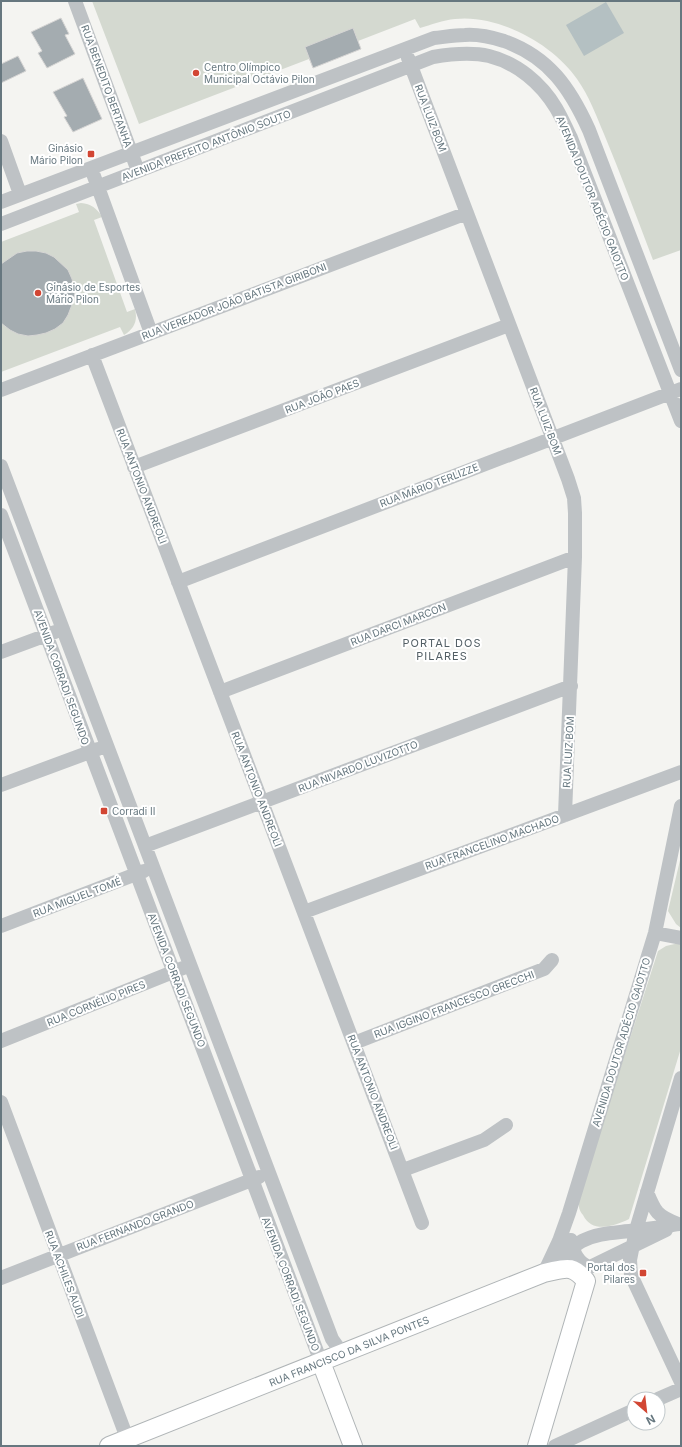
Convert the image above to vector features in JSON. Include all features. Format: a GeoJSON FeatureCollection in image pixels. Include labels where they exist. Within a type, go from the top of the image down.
{"type":"FeatureCollection","features":[{"type":"Feature","properties":{"kind":"main road","name":"RUA FRANCISCO DA SILVA PONTES"},"geometry":{"type":"LineString","coordinates":[[109,1446],[128,1442],[321,1362],[544,1273],[572,1269],[588,1274]]}},
{"type":"Feature","properties":{"kind":"main road"},"geometry":{"type":"LineString","coordinates":[[537,1446],[588,1274]]}},
{"type":"Feature","properties":{"kind":"main road"},"geometry":{"type":"LineString","coordinates":[[329,1383],[335,1364],[344,1353]]}},
{"type":"Feature","properties":{"kind":"main road","name":"AVENIDA CORRADI SEGUNDO"},"geometry":{"type":"LineString","coordinates":[[321,1362],[353,1446]]}},
{"type":"Feature","properties":{"kind":"street","name":"RUA BENEDITO BERTANHA"},"geometry":{"type":"LineString","coordinates":[[75,1],[138,172]]}},
{"type":"Feature","properties":{"kind":"street","name":"AVENIDA DOUTOR ADÉCIO GAIOTTO"},"geometry":{"type":"LineString","coordinates":[[404,49],[434,38],[466,34],[488,37],[515,45],[536,57],[552,70],[561,80],[573,96],[590,130],[681,370]]}},
{"type":"Feature","properties":{"kind":"street","name":"AVENIDA PREFEITO ANTÔNIO SOUTO"},"geometry":{"type":"LineString","coordinates":[[1,202],[404,49]]}},
{"type":"Feature","properties":{"kind":"street","name":"RUA LUIZ BOM"},"geometry":{"type":"LineString","coordinates":[[404,49],[574,498],[575,557],[565,815]]}},
{"type":"Feature","properties":{"kind":"street","name":"AVENIDA DOUTOR ADÉCIO GAIOTTO"},"geometry":{"type":"LineString","coordinates":[[411,66],[433,57],[465,54],[488,56],[507,63],[525,73],[538,84],[556,107],[571,138],[676,391],[681,421]]}},
{"type":"Feature","properties":{"kind":"street","name":"AVENIDA PREFEITO ANTÔNIO SOUTO"},"geometry":{"type":"LineString","coordinates":[[1,224],[411,66]]}},
{"type":"Feature","properties":{"kind":"street"},"geometry":{"type":"LineString","coordinates":[[1,141],[20,194]]}},
{"type":"Feature","properties":{"kind":"street"},"geometry":{"type":"LineString","coordinates":[[91,168],[151,333]]}},
{"type":"Feature","properties":{"kind":"street","name":"RUA VEREADOR JOÃO BATISTA GIRIBONI"},"geometry":{"type":"LineString","coordinates":[[1,390],[467,213]]}},
{"type":"Feature","properties":{"kind":"street","name":"RUA JOÃO PAES"},"geometry":{"type":"LineString","coordinates":[[134,467],[509,325]]}},
{"type":"Feature","properties":{"kind":"street","name":"RUA ANTONIO ANDREOLI"},"geometry":{"type":"LineString","coordinates":[[92,355],[422,1222]]}},
{"type":"Feature","properties":{"kind":"street","name":"RUA MÁRIO TERLIZZE"},"geometry":{"type":"LineString","coordinates":[[178,582],[676,391]]}},
{"type":"Feature","properties":{"kind":"street","name":"AVENIDA CORRADI SEGUNDO"},"geometry":{"type":"LineString","coordinates":[[1,466],[332,1339],[344,1353]]}},
{"type":"Feature","properties":{"kind":"street"},"geometry":{"type":"LineString","coordinates":[[2,519],[20,515]]}},
{"type":"Feature","properties":{"kind":"street","name":"AVENIDA CORRADI SEGUNDO"},"geometry":{"type":"LineString","coordinates":[[2,519],[321,1362]]}},
{"type":"Feature","properties":{"kind":"street","name":"RUA DARCI MARCON"},"geometry":{"type":"LineString","coordinates":[[220,692],[575,557]]}},
{"type":"Feature","properties":{"kind":"street"},"geometry":{"type":"LineString","coordinates":[[1,652],[63,629]]}},
{"type":"Feature","properties":{"kind":"street","name":"RUA NIVARDO LUVIZOTTO"},"geometry":{"type":"LineString","coordinates":[[145,846],[571,686]]}},
{"type":"Feature","properties":{"kind":"street"},"geometry":{"type":"LineString","coordinates":[[1,785],[107,746]]}},
{"type":"Feature","properties":{"kind":"street","name":"RUA FRANCELINO MACHADO"},"geometry":{"type":"LineString","coordinates":[[304,912],[681,772]]}},
{"type":"Feature","properties":{"kind":"street","name":"AVENIDA DOUTOR ADÉCIO GAIOTTO"},"geometry":{"type":"LineString","coordinates":[[544,1273],[559,1241],[569,1212],[655,933],[681,806]]}},
{"type":"Feature","properties":{"kind":"street","name":"RUA MIGUEL TOMÉ"},"geometry":{"type":"LineString","coordinates":[[1,926],[153,868]]}},
{"type":"Feature","properties":{"kind":"street"},"geometry":{"type":"LineString","coordinates":[[655,933],[681,938]]}},
{"type":"Feature","properties":{"kind":"street","name":"RUA IGGINO FRANCESCO GRECCHI"},"geometry":{"type":"LineString","coordinates":[[354,1043],[544,969],[552,960]]}},
{"type":"Feature","properties":{"kind":"street","name":"RUA CORNÉLIO PIRES"},"geometry":{"type":"LineString","coordinates":[[1,1041],[191,965]]}},
{"type":"Feature","properties":{"kind":"street"},"geometry":{"type":"LineString","coordinates":[[681,1078],[636,1230],[630,1260],[631,1275],[681,1382]]}},
{"type":"Feature","properties":{"kind":"street","name":"RUA ACHILES AUDI"},"geometry":{"type":"LineString","coordinates":[[1,1102],[128,1442]]}},
{"type":"Feature","properties":{"kind":"street"},"geometry":{"type":"LineString","coordinates":[[403,1170],[484,1140],[506,1126]]}},
{"type":"Feature","properties":{"kind":"street","name":"RUA FERNANDO GRANDO"},"geometry":{"type":"LineString","coordinates":[[1,1278],[269,1173]]}},
{"type":"Feature","properties":{"kind":"street"},"geometry":{"type":"LineString","coordinates":[[647,1192],[652,1204],[663,1218],[680,1223]]}},
{"type":"Feature","properties":{"kind":"street"},"geometry":{"type":"LineString","coordinates":[[569,1212],[569,1233],[572,1248],[584,1265],[588,1274],[632,1246],[680,1223]]}},
{"type":"Feature","properties":{"kind":"street"},"geometry":{"type":"LineString","coordinates":[[544,1273],[572,1248],[583,1240],[593,1236],[680,1223]]}},
{"type":"Feature","properties":{"kind":"street"},"geometry":{"type":"LineString","coordinates":[[616,1232],[623,1236],[632,1246]]}},
{"type":"Feature","properties":{"kind":"street"},"geometry":{"type":"LineString","coordinates":[[666,1396],[681,1389]]}},
{"type":"Feature","properties":{"kind":"street"},"geometry":{"type":"LineString","coordinates":[[555,1446],[626,1414]]}},
{"type":"Feature","properties":{"kind":"shaded area","name":"Centro Olímpico Municipal Octávio Pilon"},"geometry":{"type":"Polygon","coordinates":[[[92,1],[681,1],[681,250],[653,260],[604,134],[581,85],[567,66],[554,54],[523,34],[489,21],[472,19],[442,21],[420,28],[415,19],[358,41],[361,49],[313,68],[309,59],[139,124],[92,1]]]}},
{"type":"Feature","properties":{"kind":"shaded area"},"geometry":{"type":"Polygon","coordinates":[[[606,2],[624,33],[584,56],[566,25],[606,2]]]}},
{"type":"Feature","properties":{"kind":"shaded area"},"geometry":{"type":"Polygon","coordinates":[[[76,204],[88,204],[93,207],[102,217],[94,220],[127,312],[135,309],[136,317],[133,327],[124,335],[120,327],[1,372],[1,242],[79,212],[76,204]]]}},
{"type":"Feature","properties":{"kind":"shaded area"},"geometry":{"type":"Polygon","coordinates":[[[681,856],[681,928],[676,924],[668,911],[681,856]]]}},
{"type":"Feature","properties":{"kind":"shaded area"},"geometry":{"type":"Polygon","coordinates":[[[679,943],[681,944],[681,1048],[629,1219],[611,1226],[604,1227],[592,1225],[587,1221],[579,1208],[582,1188],[658,951],[666,946],[679,943]]]}},
{"type":"Feature","properties":{"kind":"building"},"geometry":{"type":"Polygon","coordinates":[[[61,18],[69,34],[65,35],[75,54],[47,68],[38,53],[42,51],[31,32],[61,18]]]}},
{"type":"Feature","properties":{"kind":"building"},"geometry":{"type":"Polygon","coordinates":[[[353,28],[361,49],[313,68],[305,47],[353,28]]]}},
{"type":"Feature","properties":{"kind":"building"},"geometry":{"type":"Polygon","coordinates":[[[18,56],[26,71],[1,83],[1,64],[18,56]]]}},
{"type":"Feature","properties":{"kind":"building"},"geometry":{"type":"Polygon","coordinates":[[[83,78],[102,119],[73,132],[64,117],[67,116],[53,92],[83,78]]]}},
{"type":"Feature","properties":{"kind":"building","name":"Ginásio de Esportes Mário Pilon"},"geometry":{"type":"Polygon","coordinates":[[[27,251],[46,253],[54,257],[68,270],[72,279],[75,297],[63,323],[46,333],[28,336],[18,334],[1,323],[1,264],[17,253],[27,251]]]}},
{"type":"Feature","properties":{"kind":"place","name":"Centro Olímpico Municipal Octávio Pilon"},"geometry":{"type":"Point","coordinates":[196,73]}},
{"type":"Feature","properties":{"kind":"place","name":"Ginásio Mário Pilon"},"geometry":{"type":"Point","coordinates":[91,154]}},
{"type":"Feature","properties":{"kind":"place","name":"Ginásio de Esportes Mário Pilon"},"geometry":{"type":"Point","coordinates":[38,293]}},
{"type":"Feature","properties":{"kind":"place","name":"Corradi II"},"geometry":{"type":"Point","coordinates":[104,811]}},
{"type":"Feature","properties":{"kind":"place","name":"Portal dos Pilares"},"geometry":{"type":"Point","coordinates":[643,1273]}},
{"type":"Feature","properties":{"kind":"district","name":"PORTAL DOS PILARES"},"geometry":{"type":"Point","coordinates":[442,649]}}]}
